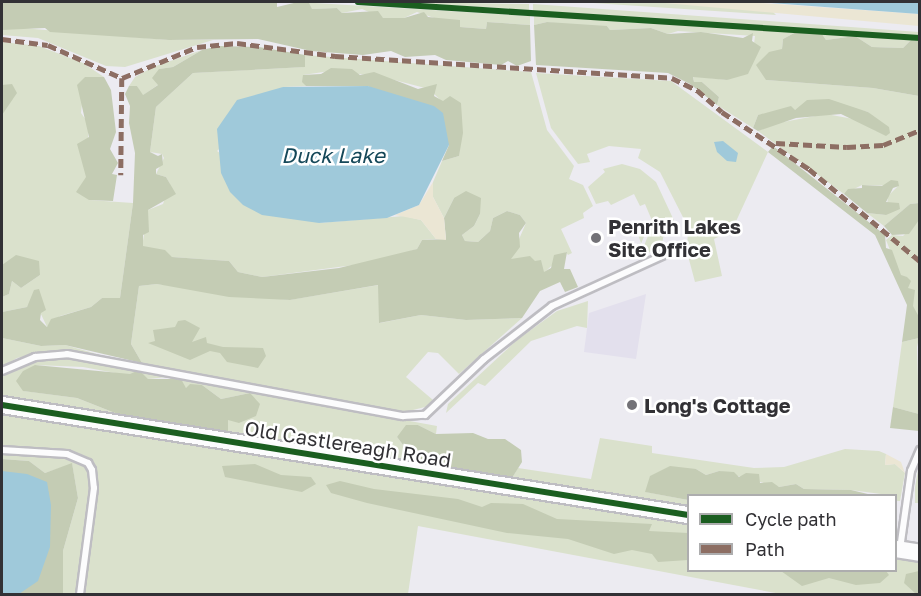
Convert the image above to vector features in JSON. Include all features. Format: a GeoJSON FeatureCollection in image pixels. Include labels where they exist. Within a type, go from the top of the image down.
{"type":"FeatureCollection","features":[{"type":"Feature","properties":{"kind":"street","name":"Old Castlereagh Road"},"geometry":{"type":"LineString","coordinates":[[2,405],[687,515]]}},
{"type":"Feature","properties":{"kind":"street"},"geometry":{"type":"LineString","coordinates":[[898,549],[920,553]]}},
{"type":"Feature","properties":{"kind":"lane"},"geometry":{"type":"LineString","coordinates":[[2,371],[35,357],[67,354],[403,416],[425,414],[484,359],[552,306],[677,249]]}},
{"type":"Feature","properties":{"kind":"lane"},"geometry":{"type":"LineString","coordinates":[[2,450],[67,454],[88,463],[92,470],[94,488],[80,594]]}},
{"type":"Feature","properties":{"kind":"lane"},"geometry":{"type":"LineString","coordinates":[[898,549],[911,471],[920,450]]}},
{"type":"Feature","properties":{"kind":"shaded area"},"geometry":{"type":"Polygon","coordinates":[[[646,294],[636,359],[584,352],[589,313],[646,294]]]}},
{"type":"Feature","properties":{"kind":"green space"},"geometry":{"type":"Polygon","coordinates":[[[2,2],[277,2],[277,7],[298,2],[309,3],[312,9],[337,8],[342,13],[378,11],[383,18],[404,18],[424,12],[428,17],[460,20],[460,27],[486,29],[487,22],[530,25],[531,61],[517,66],[508,61],[501,65],[446,60],[435,55],[405,57],[391,51],[363,55],[311,51],[258,39],[169,40],[50,32],[45,28],[2,30],[2,2]]]}},
{"type":"Feature","properties":{"kind":"green space"},"geometry":{"type":"Polygon","coordinates":[[[298,2],[530,16],[530,25],[487,22],[486,29],[460,27],[417,12],[404,18],[383,18],[362,9],[342,13],[337,8],[312,9],[298,2]]]}},
{"type":"Feature","properties":{"kind":"green space"},"geometry":{"type":"Polygon","coordinates":[[[401,2],[529,4],[529,10],[401,2]]]}},
{"type":"Feature","properties":{"kind":"green space"},"geometry":{"type":"Polygon","coordinates":[[[578,2],[654,2],[771,10],[776,15],[578,2]]]}},
{"type":"Feature","properties":{"kind":"green space"},"geometry":{"type":"Polygon","coordinates":[[[533,4],[919,32],[919,36],[533,11],[533,4]]]}},
{"type":"Feature","properties":{"kind":"green space"},"geometry":{"type":"Polygon","coordinates":[[[534,16],[796,32],[783,39],[782,49],[766,80],[873,88],[919,96],[919,203],[910,204],[884,226],[867,213],[886,215],[888,196],[898,186],[862,185],[844,194],[758,131],[778,123],[826,114],[859,120],[876,131],[879,123],[868,112],[821,100],[795,110],[758,115],[753,128],[717,105],[719,97],[702,82],[694,82],[693,76],[727,80],[754,44],[755,36],[678,31],[668,34],[651,28],[610,30],[607,26],[581,27],[547,22],[534,25],[534,16]]]}},
{"type":"Feature","properties":{"kind":"green space"},"geometry":{"type":"Polygon","coordinates":[[[547,22],[607,26],[610,30],[651,28],[668,34],[701,32],[743,38],[753,33],[752,41],[761,47],[748,74],[727,80],[693,77],[694,82],[702,82],[719,97],[717,105],[690,84],[668,73],[536,65],[534,25],[547,22]]]}},
{"type":"Feature","properties":{"kind":"green space"},"geometry":{"type":"Polygon","coordinates":[[[9,27],[169,40],[213,40],[125,67],[106,66],[38,38],[2,35],[2,30],[9,27]]]}},
{"type":"Feature","properties":{"kind":"green space"},"geometry":{"type":"Polygon","coordinates":[[[796,32],[822,34],[826,40],[855,36],[872,47],[903,48],[911,40],[919,41],[919,96],[873,88],[766,80],[756,65],[769,52],[782,49],[783,39],[796,32]]]}},
{"type":"Feature","properties":{"kind":"green space"},"geometry":{"type":"Polygon","coordinates":[[[822,34],[855,36],[826,40],[822,34]]]}},
{"type":"Feature","properties":{"kind":"green space"},"geometry":{"type":"Polygon","coordinates":[[[855,36],[911,40],[903,48],[872,47],[855,36]]]}},
{"type":"Feature","properties":{"kind":"green space"},"geometry":{"type":"Polygon","coordinates":[[[2,42],[39,46],[83,63],[104,77],[85,77],[81,113],[88,123],[89,200],[133,203],[120,298],[102,298],[91,307],[60,316],[47,327],[33,297],[27,307],[2,312],[2,297],[9,294],[12,281],[21,288],[40,275],[12,260],[2,265],[2,42]]]}},
{"type":"Feature","properties":{"kind":"green space"},"geometry":{"type":"Polygon","coordinates":[[[219,46],[259,47],[305,55],[305,67],[193,73],[156,107],[150,152],[158,156],[162,154],[163,165],[156,169],[156,174],[166,177],[176,194],[148,210],[149,232],[143,235],[143,246],[165,250],[172,257],[229,261],[238,272],[262,277],[339,268],[417,249],[422,240],[446,239],[444,218],[454,198],[466,191],[481,198],[480,214],[474,226],[462,235],[465,241],[478,242],[490,231],[493,218],[507,211],[520,215],[526,223],[519,233],[520,247],[511,259],[530,256],[535,261],[541,260],[544,272],[551,268],[554,255],[567,252],[564,269],[570,269],[578,287],[565,292],[560,282],[540,291],[522,318],[466,320],[421,315],[379,323],[378,285],[290,300],[229,297],[157,284],[139,286],[131,344],[142,363],[65,345],[41,346],[2,338],[2,312],[27,307],[34,290],[39,289],[46,310],[41,313],[40,320],[47,327],[51,319],[91,307],[102,298],[120,298],[133,203],[135,153],[129,123],[130,106],[125,94],[129,86],[137,86],[143,95],[158,85],[152,78],[159,69],[173,67],[202,50],[219,46]]]}},
{"type":"Feature","properties":{"kind":"green space"},"geometry":{"type":"Polygon","coordinates":[[[202,50],[173,67],[159,69],[159,84],[142,96],[137,86],[129,86],[135,77],[153,67],[202,50]]]}},
{"type":"Feature","properties":{"kind":"green space"},"geometry":{"type":"Polygon","coordinates":[[[305,55],[531,72],[547,130],[574,166],[569,179],[583,185],[593,206],[583,213],[584,218],[561,229],[572,253],[568,255],[566,252],[544,273],[535,261],[510,260],[526,223],[520,215],[507,211],[493,218],[490,231],[478,242],[465,241],[462,235],[474,226],[480,214],[454,198],[444,218],[433,197],[433,182],[442,161],[459,156],[461,120],[429,89],[379,76],[330,71],[303,75],[306,86],[283,87],[217,151],[319,223],[404,216],[421,220],[436,239],[422,240],[417,249],[377,262],[262,277],[238,272],[229,261],[172,257],[142,247],[148,210],[163,204],[170,184],[166,177],[156,174],[164,158],[162,154],[150,152],[156,107],[193,73],[304,67],[305,55]]]}},
{"type":"Feature","properties":{"kind":"green space"},"geometry":{"type":"Polygon","coordinates":[[[331,68],[352,69],[360,75],[374,72],[418,89],[437,84],[434,96],[443,101],[450,96],[461,103],[463,133],[459,156],[442,161],[449,145],[368,86],[306,86],[302,82],[303,75],[321,74],[331,68]]]}},
{"type":"Feature","properties":{"kind":"green space"},"geometry":{"type":"Polygon","coordinates":[[[536,73],[671,81],[768,152],[732,230],[714,239],[722,276],[695,282],[687,252],[688,227],[660,172],[638,158],[641,149],[609,146],[587,154],[590,162],[578,164],[551,128],[536,73]]]}},
{"type":"Feature","properties":{"kind":"green space"},"geometry":{"type":"Polygon","coordinates":[[[85,77],[104,77],[111,90],[116,132],[110,149],[118,163],[112,174],[117,175],[113,201],[89,200],[76,192],[86,177],[77,144],[89,137],[77,85],[85,77]]]}},
{"type":"Feature","properties":{"kind":"green space"},"geometry":{"type":"Polygon","coordinates":[[[12,84],[17,93],[2,115],[2,85],[12,84]]]}},
{"type":"Feature","properties":{"kind":"green space"},"geometry":{"type":"Polygon","coordinates":[[[829,99],[868,112],[889,127],[890,133],[886,136],[841,114],[796,118],[758,131],[753,128],[758,115],[791,106],[795,110],[807,100],[829,99]]]}},
{"type":"Feature","properties":{"kind":"green space"},"geometry":{"type":"Polygon","coordinates":[[[773,146],[885,235],[886,248],[892,250],[901,275],[911,281],[908,288],[915,290],[913,306],[919,317],[919,338],[902,342],[907,305],[875,235],[768,152],[773,146]]]}},
{"type":"Feature","properties":{"kind":"green space"},"geometry":{"type":"Polygon","coordinates":[[[622,164],[640,169],[656,182],[678,229],[665,229],[661,248],[647,253],[644,246],[653,223],[645,204],[640,206],[634,194],[611,205],[608,201],[596,204],[588,187],[605,172],[603,169],[622,164]]]}},
{"type":"Feature","properties":{"kind":"green space"},"geometry":{"type":"Polygon","coordinates":[[[891,180],[898,181],[899,186],[893,188],[886,202],[899,203],[900,209],[886,215],[867,213],[844,194],[848,189],[862,188],[862,185],[882,186],[891,180]]]}},
{"type":"Feature","properties":{"kind":"green space"},"geometry":{"type":"Polygon","coordinates":[[[919,203],[919,220],[909,234],[892,235],[884,226],[910,204],[919,203]]]}},
{"type":"Feature","properties":{"kind":"green space"},"geometry":{"type":"Polygon","coordinates":[[[919,220],[920,317],[917,318],[886,240],[892,235],[903,236],[919,220]]]}},
{"type":"Feature","properties":{"kind":"green space"},"geometry":{"type":"Polygon","coordinates":[[[638,225],[646,232],[640,246],[644,255],[638,258],[633,248],[610,259],[606,251],[628,241],[631,247],[641,243],[635,226],[638,225]]]}},
{"type":"Feature","properties":{"kind":"green space"},"geometry":{"type":"Polygon","coordinates":[[[16,255],[39,261],[40,275],[21,288],[12,281],[9,294],[2,297],[2,265],[16,255]]]}},
{"type":"Feature","properties":{"kind":"green space"},"geometry":{"type":"Polygon","coordinates":[[[157,284],[289,300],[379,285],[380,323],[421,315],[466,320],[522,318],[459,374],[438,353],[428,352],[406,377],[433,400],[429,406],[405,412],[142,363],[131,344],[139,286],[157,284]]]}},
{"type":"Feature","properties":{"kind":"green space"},"geometry":{"type":"Polygon","coordinates":[[[588,301],[587,328],[577,326],[531,341],[485,386],[478,383],[446,413],[448,404],[517,340],[557,311],[588,301]]]}},
{"type":"Feature","properties":{"kind":"green space"},"geometry":{"type":"Polygon","coordinates":[[[185,320],[200,328],[192,342],[206,337],[207,343],[223,347],[263,348],[266,356],[258,368],[227,362],[220,353],[210,351],[190,360],[148,343],[155,341],[153,330],[175,327],[178,321],[185,320]]]}},
{"type":"Feature","properties":{"kind":"green space"},"geometry":{"type":"Polygon","coordinates":[[[2,338],[41,346],[65,345],[104,356],[52,350],[17,358],[2,367],[2,338]]]}},
{"type":"Feature","properties":{"kind":"green space"},"geometry":{"type":"Polygon","coordinates":[[[919,338],[917,347],[919,414],[893,407],[902,342],[919,338]]]}},
{"type":"Feature","properties":{"kind":"green space"},"geometry":{"type":"Polygon","coordinates":[[[65,358],[437,426],[436,434],[418,425],[397,437],[416,462],[228,433],[228,420],[250,393],[221,399],[202,385],[186,388],[168,377],[148,379],[83,367],[36,365],[24,391],[77,398],[115,413],[2,397],[2,376],[21,364],[65,358]]]}},
{"type":"Feature","properties":{"kind":"green space"},"geometry":{"type":"Polygon","coordinates":[[[35,365],[130,374],[139,370],[148,379],[181,379],[186,388],[190,384],[202,385],[221,399],[250,393],[260,404],[256,416],[239,423],[228,420],[228,433],[115,413],[77,398],[23,391],[16,381],[23,371],[35,365]]]}},
{"type":"Feature","properties":{"kind":"green space"},"geometry":{"type":"Polygon","coordinates":[[[893,407],[919,414],[919,431],[890,428],[893,407]]]}},
{"type":"Feature","properties":{"kind":"green space"},"geometry":{"type":"Polygon","coordinates":[[[2,411],[687,524],[687,572],[897,572],[897,557],[919,561],[919,594],[781,594],[418,526],[408,594],[63,594],[63,551],[78,498],[72,464],[45,473],[29,461],[2,459],[2,411]]]}},
{"type":"Feature","properties":{"kind":"green space"},"geometry":{"type":"Polygon","coordinates":[[[406,425],[418,425],[436,434],[473,433],[488,439],[505,439],[521,450],[522,462],[512,478],[416,462],[397,437],[406,425]]]}},
{"type":"Feature","properties":{"kind":"green space"},"geometry":{"type":"Polygon","coordinates":[[[600,438],[652,446],[652,453],[754,468],[784,467],[845,449],[879,451],[886,454],[885,465],[895,464],[905,473],[900,501],[897,501],[897,494],[804,489],[796,484],[779,487],[719,471],[706,475],[696,469],[651,476],[646,492],[687,500],[687,506],[512,478],[518,468],[591,479],[600,438]]]}},
{"type":"Feature","properties":{"kind":"green space"},"geometry":{"type":"Polygon","coordinates":[[[2,459],[29,461],[45,473],[72,463],[78,498],[63,551],[63,594],[2,594],[2,459]]]}},
{"type":"Feature","properties":{"kind":"green space"},"geometry":{"type":"Polygon","coordinates":[[[255,464],[281,475],[311,477],[316,484],[302,492],[225,477],[222,466],[255,464]]]}},
{"type":"Feature","properties":{"kind":"green space"},"geometry":{"type":"Polygon","coordinates":[[[919,465],[919,503],[915,503],[915,487],[919,465]]]}},
{"type":"Feature","properties":{"kind":"green space"},"geometry":{"type":"Polygon","coordinates":[[[670,466],[696,469],[706,475],[719,471],[734,472],[739,477],[746,473],[759,474],[760,483],[772,482],[779,487],[796,484],[804,489],[851,490],[868,494],[687,494],[687,500],[645,492],[650,476],[670,466]]]}},
{"type":"Feature","properties":{"kind":"green space"},"geometry":{"type":"Polygon","coordinates":[[[340,481],[374,489],[458,499],[482,507],[491,503],[523,504],[557,519],[652,524],[649,531],[687,533],[687,560],[658,562],[652,554],[632,550],[614,554],[568,539],[507,533],[367,503],[331,493],[326,485],[340,481]]]}},
{"type":"Feature","properties":{"kind":"green space"},"geometry":{"type":"Polygon","coordinates":[[[919,571],[919,594],[916,594],[904,583],[906,574],[919,571]]]}},
{"type":"Feature","properties":{"kind":"green space"},"geometry":{"type":"Polygon","coordinates":[[[782,572],[887,572],[889,575],[880,583],[856,585],[829,578],[802,586],[782,572]]]}},
{"type":"Feature","properties":{"kind":"sand"},"geometry":{"type":"Polygon","coordinates":[[[654,2],[747,2],[919,14],[919,26],[654,2]]]}},
{"type":"Feature","properties":{"kind":"sand"},"geometry":{"type":"Polygon","coordinates":[[[433,182],[433,197],[444,218],[446,240],[436,239],[421,220],[395,215],[419,205],[433,182]]]}},
{"type":"Feature","properties":{"kind":"sand"},"geometry":{"type":"Polygon","coordinates":[[[886,454],[901,462],[905,473],[895,464],[885,465],[886,454]]]}},
{"type":"Feature","properties":{"kind":"water"},"geometry":{"type":"Polygon","coordinates":[[[747,2],[919,2],[919,14],[771,3],[747,2]]]}},
{"type":"Feature","properties":{"kind":"water","name":"Duck Lake"},"geometry":{"type":"Polygon","coordinates":[[[368,86],[434,106],[443,113],[449,145],[419,205],[387,218],[319,223],[262,215],[243,205],[230,192],[221,173],[217,129],[237,100],[283,87],[368,86]]]}},
{"type":"Feature","properties":{"kind":"water"},"geometry":{"type":"Polygon","coordinates":[[[723,141],[738,153],[736,162],[727,161],[717,152],[714,142],[723,141]]]}},
{"type":"Feature","properties":{"kind":"water"},"geometry":{"type":"Polygon","coordinates":[[[2,471],[27,474],[47,482],[51,505],[50,547],[38,581],[19,594],[2,594],[2,471]]]}},
{"type":"Feature","properties":{"kind":"marked path"},"geometry":{"type":"LineString","coordinates":[[2,39],[48,45],[122,78],[121,175]]}},
{"type":"Feature","properties":{"kind":"marked path"},"geometry":{"type":"LineString","coordinates":[[122,78],[197,47],[237,43],[335,56],[672,78],[697,90],[722,112],[809,169],[920,261]]}},
{"type":"Feature","properties":{"kind":"marked path"},"geometry":{"type":"LineString","coordinates":[[776,143],[847,147],[883,145],[920,130]]}},
{"type":"Feature","properties":{"kind":"cycle path"},"geometry":{"type":"LineString","coordinates":[[358,2],[920,38]]}},
{"type":"Feature","properties":{"kind":"cycle path"},"geometry":{"type":"LineString","coordinates":[[2,405],[687,515]]}},
{"type":"Feature","properties":{"kind":"place","name":"Penrith Lakes Site Office"},"geometry":{"type":"Point","coordinates":[596,238]}},
{"type":"Feature","properties":{"kind":"place","name":"Long's Cottage"},"geometry":{"type":"Point","coordinates":[632,405]}}]}
